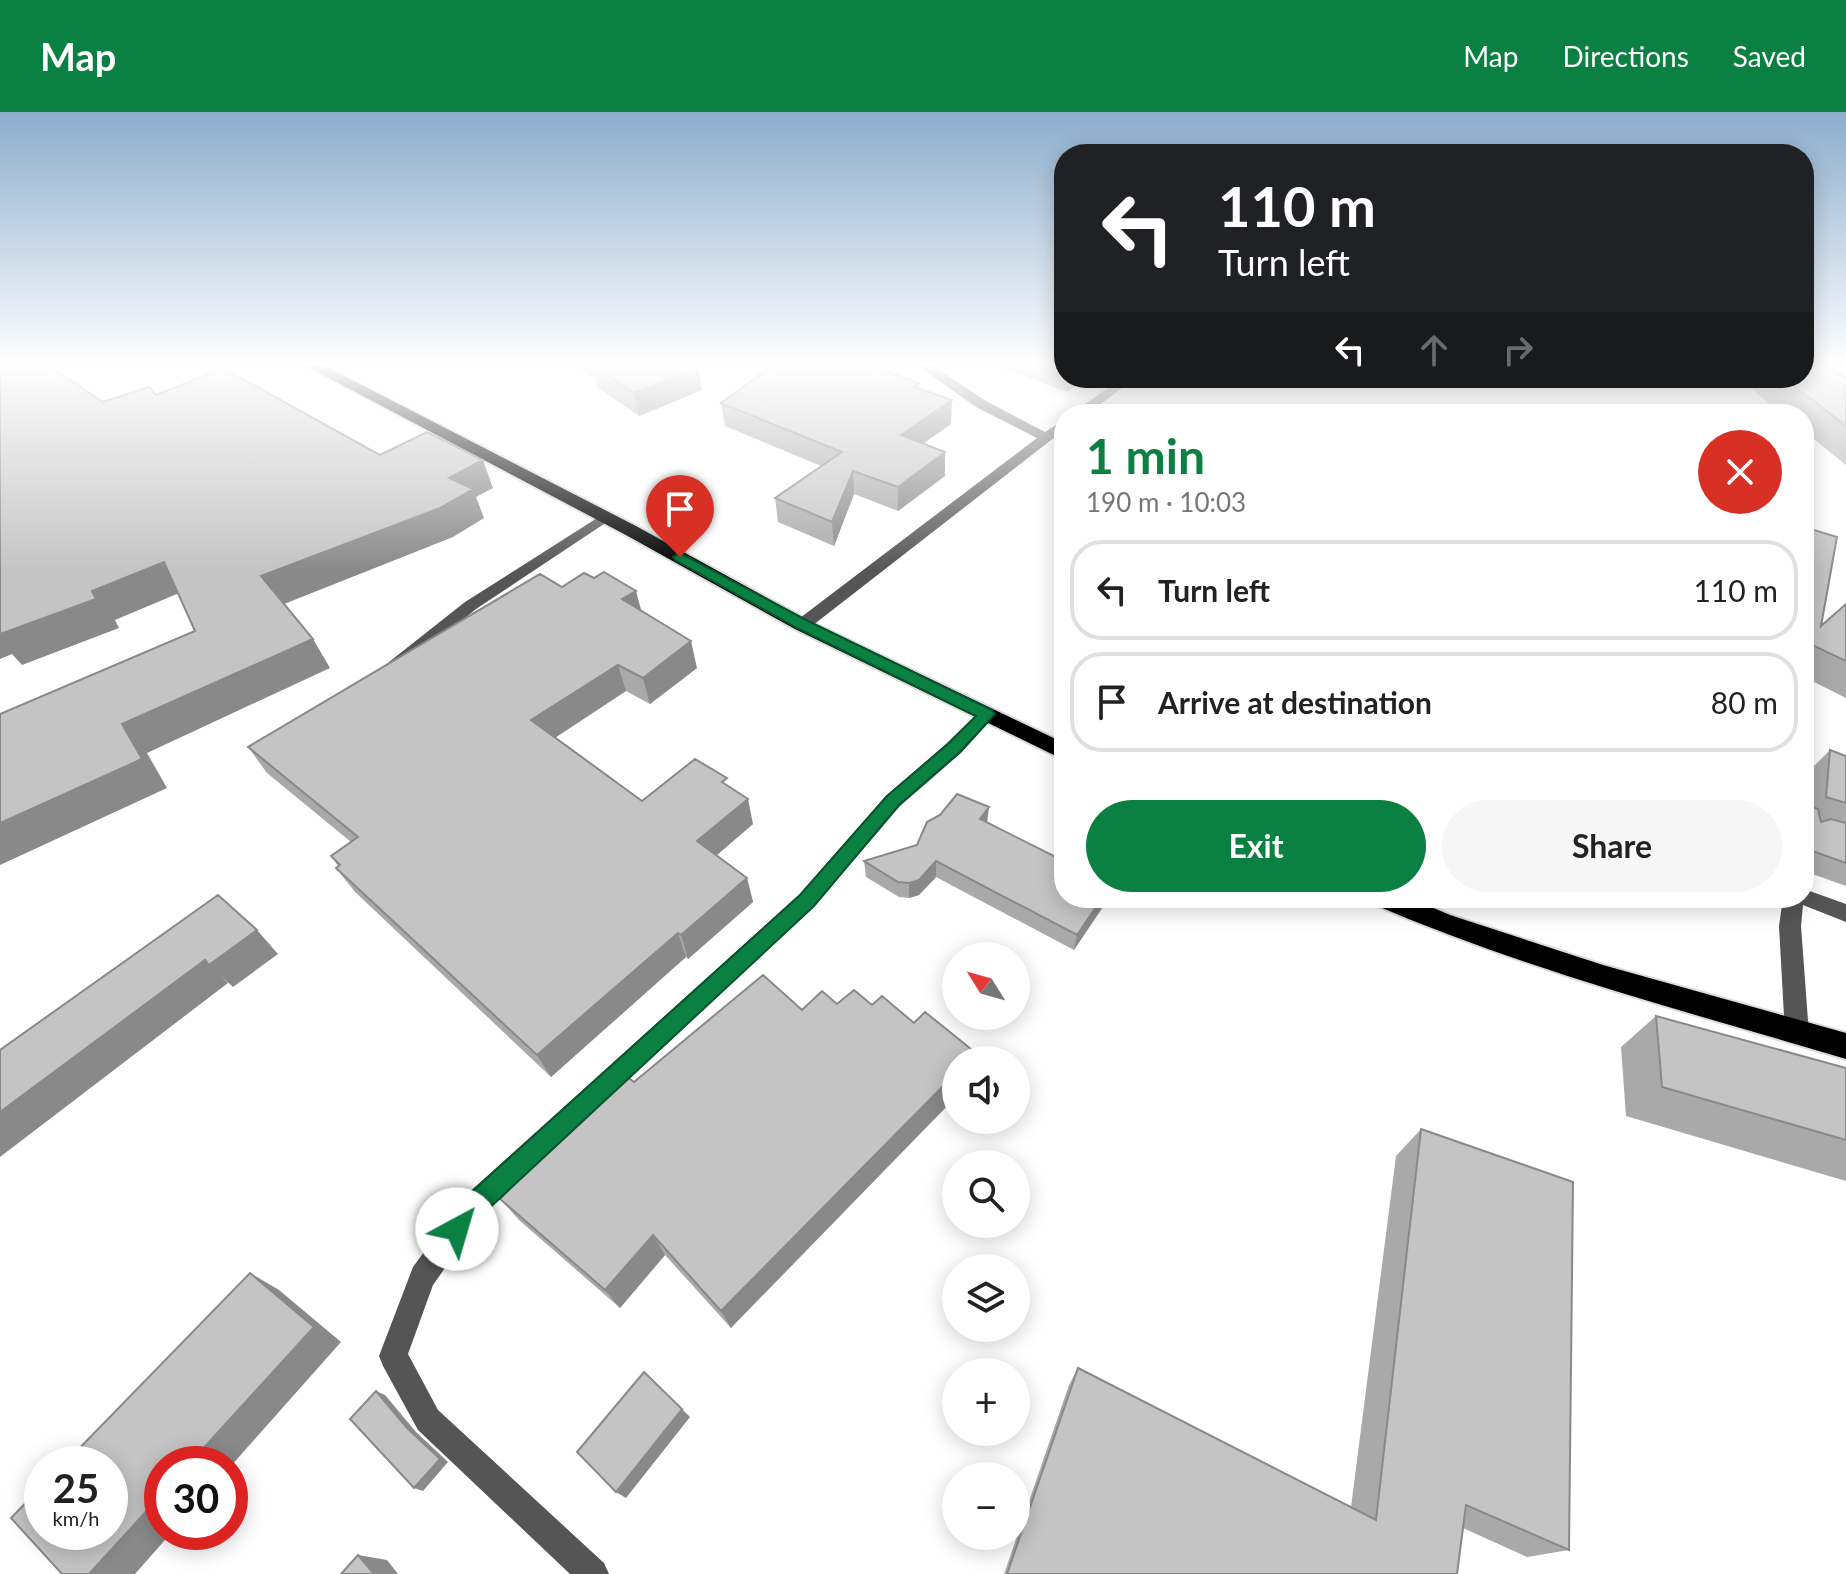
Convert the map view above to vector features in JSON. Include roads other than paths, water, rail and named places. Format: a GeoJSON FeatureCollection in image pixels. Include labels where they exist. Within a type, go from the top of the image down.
{"type":"FeatureCollection","features":[{"type":"Feature","properties":{"kind":"highway"},"geometry":{"type":"LineString","coordinates":[[445,434],[605,517],[802,625],[1054,747]]}},
{"type":"Feature","properties":{"kind":"highway"},"geometry":{"type":"LineString","coordinates":[[1408,908],[1457,928],[1797,1034],[1846,1046]]}},
{"type":"Feature","properties":{"kind":"street"},"geometry":{"type":"LineString","coordinates":[[1040,434],[1045,437]]}},
{"type":"Feature","properties":{"kind":"street"},"geometry":{"type":"LineString","coordinates":[[802,625],[1049,434]]}},
{"type":"Feature","properties":{"kind":"street"},"geometry":{"type":"LineString","coordinates":[[384,677],[437,628],[484,593],[605,517]]}},
{"type":"Feature","properties":{"kind":"street"},"geometry":{"type":"LineString","coordinates":[[593,1574],[428,1420],[393,1356],[423,1277],[474,1205],[807,900],[893,801],[954,748],[987,714]]}},
{"type":"Feature","properties":{"kind":"street"},"geometry":{"type":"LineString","coordinates":[[1814,901],[1846,913]]}},
{"type":"Feature","properties":{"kind":"street"},"geometry":{"type":"LineString","coordinates":[[1792,908],[1790,926],[1797,1034]]}}]}
